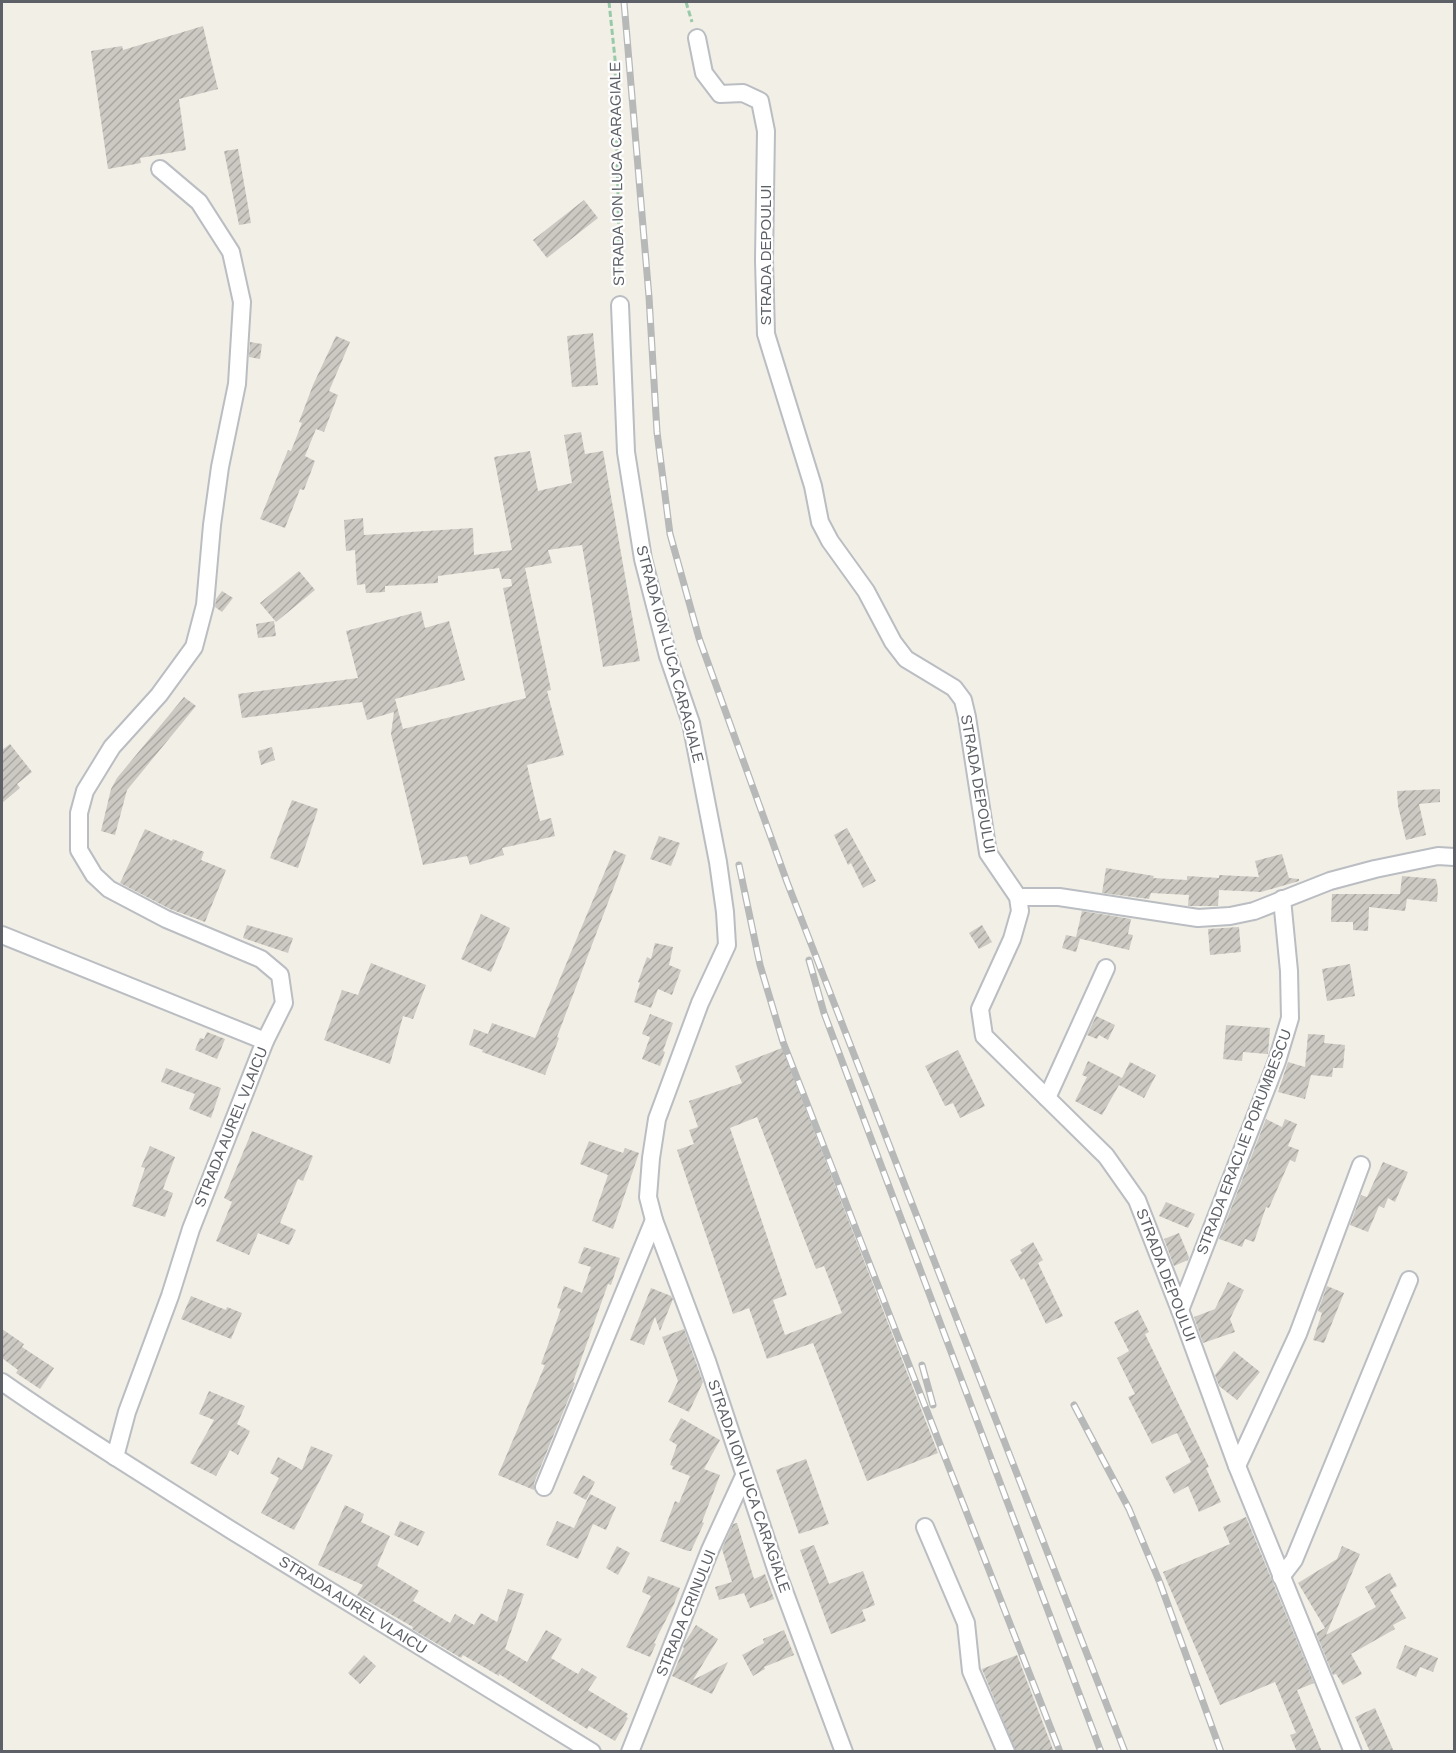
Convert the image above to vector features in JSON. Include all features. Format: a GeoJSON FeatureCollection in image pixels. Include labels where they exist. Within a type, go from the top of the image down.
{"type":"FeatureCollection","features":[{"type":"Feature","properties":{"kind":"street","name":"STRADA DEPOULUI"},"geometry":{"type":"LineString","coordinates":[[697,38],[704,72],[720,94],[743,93],[760,101],[766,131],[764,260],[766,334],[813,486],[820,522],[830,541],[867,591],[893,642],[906,659],[954,688],[963,700],[988,853],[1018,897],[1020,911],[1012,939],[980,1009],[984,1036],[1106,1156],[1137,1200],[1237,1466],[1353,1752]]}},
{"type":"Feature","properties":{"kind":"street","name":"STRADA AUREL VLAICU"},"geometry":{"type":"LineString","coordinates":[[115,1457],[127,1412],[170,1296],[191,1229],[266,1041],[284,1004],[280,975],[261,959],[166,919],[109,889],[94,875],[79,850],[79,813],[85,791],[112,747],[159,694],[194,646],[206,605],[218,478],[237,384],[242,302],[231,252],[199,202],[160,169]]}},
{"type":"Feature","properties":{"kind":"street","name":"STRADA ION LUCA CARAGIALE"},"geometry":{"type":"LineString","coordinates":[[620,305],[626,452],[643,559],[668,656],[691,723],[718,862],[727,945],[700,1002],[657,1119],[648,1197],[654,1220],[706,1362],[744,1476],[844,1752]]}},
{"type":"Feature","properties":{"kind":"street"},"geometry":{"type":"LineString","coordinates":[[1018,897],[1059,897],[1198,918],[1230,916],[1254,911],[1330,881],[1384,866],[1438,856],[1455,857]]}},
{"type":"Feature","properties":{"kind":"street","name":"STRADA ERACLIE PORUMBESCU"},"geometry":{"type":"LineString","coordinates":[[1180,1310],[1277,1061],[1290,1018],[1289,971],[1282,899]]}},
{"type":"Feature","properties":{"kind":"street"},"geometry":{"type":"LineString","coordinates":[[2,935],[266,1041]]}},
{"type":"Feature","properties":{"kind":"street"},"geometry":{"type":"LineString","coordinates":[[1047,1098],[1106,968]]}},
{"type":"Feature","properties":{"kind":"street"},"geometry":{"type":"LineString","coordinates":[[1237,1466],[1298,1334],[1361,1165]]}},
{"type":"Feature","properties":{"kind":"street"},"geometry":{"type":"LineString","coordinates":[[544,1487],[654,1220]]}},
{"type":"Feature","properties":{"kind":"street"},"geometry":{"type":"LineString","coordinates":[[1281,1577],[1294,1560],[1409,1281]]}},
{"type":"Feature","properties":{"kind":"street","name":"STRADA AUREL VLAICU"},"geometry":{"type":"LineString","coordinates":[[2,1382],[115,1457],[592,1752]]}},
{"type":"Feature","properties":{"kind":"street","name":"STRADA CRINULUI"},"geometry":{"type":"LineString","coordinates":[[630,1752],[710,1550],[744,1476]]}},
{"type":"Feature","properties":{"kind":"street"},"geometry":{"type":"LineString","coordinates":[[925,1527],[966,1623],[971,1671],[1006,1752]]}},
{"type":"Feature","properties":{"kind":"path","name":"STRADA ION LUCA CARAGIALE"},"geometry":{"type":"LineString","coordinates":[[609,2],[615,59],[620,305]]}},
{"type":"Feature","properties":{"kind":"path"},"geometry":{"type":"LineString","coordinates":[[686,2],[697,38]]}},
{"type":"Feature","properties":{"kind":"building"},"geometry":{"type":"Polygon","coordinates":[[[203,26],[218,89],[179,99],[186,150],[140,158],[141,163],[108,169],[91,51],[122,46],[123,50],[203,26]]]}},
{"type":"Feature","properties":{"kind":"building"},"geometry":{"type":"Polygon","coordinates":[[[238,149],[251,223],[239,225],[224,151],[238,149]]]}},
{"type":"Feature","properties":{"kind":"building"},"geometry":{"type":"Polygon","coordinates":[[[584,200],[598,218],[547,258],[533,240],[584,200]]]}},
{"type":"Feature","properties":{"kind":"building"},"geometry":{"type":"Polygon","coordinates":[[[593,333],[598,385],[572,387],[567,336],[593,333]]]}},
{"type":"Feature","properties":{"kind":"building"},"geometry":{"type":"Polygon","coordinates":[[[336,336],[350,342],[329,391],[338,395],[324,432],[316,429],[305,456],[315,461],[304,490],[300,489],[285,528],[260,519],[288,450],[291,451],[313,385],[336,336]]]}},
{"type":"Feature","properties":{"kind":"building"},"geometry":{"type":"Polygon","coordinates":[[[250,342],[262,344],[260,359],[249,357],[250,342]]]}},
{"type":"Feature","properties":{"kind":"building"},"geometry":{"type":"Polygon","coordinates":[[[581,432],[585,454],[603,451],[640,661],[603,667],[582,545],[548,550],[552,563],[525,568],[551,690],[547,691],[564,755],[527,765],[540,821],[551,818],[555,836],[502,848],[504,855],[470,865],[467,856],[423,865],[391,734],[394,712],[367,720],[362,702],[242,718],[238,694],[358,678],[346,631],[421,611],[425,628],[449,621],[465,680],[395,699],[403,729],[526,698],[503,588],[512,586],[511,579],[502,579],[499,568],[438,576],[438,583],[385,586],[385,592],[366,593],[365,584],[357,585],[355,550],[346,551],[344,520],[363,518],[364,535],[473,528],[474,555],[512,550],[494,457],[530,451],[538,491],[572,483],[564,435],[581,432]]]}},
{"type":"Feature","properties":{"kind":"building"},"geometry":{"type":"Polygon","coordinates":[[[299,571],[315,590],[276,622],[260,603],[299,571]]]}},
{"type":"Feature","properties":{"kind":"building"},"geometry":{"type":"Polygon","coordinates":[[[222,591],[233,598],[222,612],[215,607],[216,599],[222,591]]]}},
{"type":"Feature","properties":{"kind":"building"},"geometry":{"type":"Polygon","coordinates":[[[274,621],[276,636],[258,638],[256,624],[274,621]]]}},
{"type":"Feature","properties":{"kind":"building"},"geometry":{"type":"Polygon","coordinates":[[[184,697],[196,706],[127,790],[115,835],[101,831],[111,789],[117,778],[184,697]]]}},
{"type":"Feature","properties":{"kind":"building"},"geometry":{"type":"Polygon","coordinates":[[[10,744],[32,772],[17,784],[20,788],[2,803],[2,750],[10,744]]]}},
{"type":"Feature","properties":{"kind":"building"},"geometry":{"type":"Polygon","coordinates":[[[272,747],[275,760],[261,765],[258,751],[272,747]]]}},
{"type":"Feature","properties":{"kind":"building"},"geometry":{"type":"Polygon","coordinates":[[[1440,789],[1440,802],[1419,804],[1426,835],[1406,840],[1397,791],[1440,789]]]}},
{"type":"Feature","properties":{"kind":"building"},"geometry":{"type":"Polygon","coordinates":[[[292,800],[318,809],[298,868],[270,858],[292,800]]]}},
{"type":"Feature","properties":{"kind":"building"},"geometry":{"type":"Polygon","coordinates":[[[847,828],[876,881],[863,888],[851,863],[848,865],[834,835],[847,828]]]}},
{"type":"Feature","properties":{"kind":"building"},"geometry":{"type":"Polygon","coordinates":[[[145,829],[204,852],[201,860],[226,870],[205,922],[170,909],[120,883],[145,829]]]}},
{"type":"Feature","properties":{"kind":"building"},"geometry":{"type":"Polygon","coordinates":[[[659,836],[680,843],[671,866],[650,859],[659,836]]]}},
{"type":"Feature","properties":{"kind":"building"},"geometry":{"type":"Polygon","coordinates":[[[614,850],[626,855],[557,1037],[559,1038],[545,1075],[469,1045],[474,1029],[488,1034],[492,1023],[535,1038],[614,850]]]}},
{"type":"Feature","properties":{"kind":"building"},"geometry":{"type":"Polygon","coordinates":[[[1282,854],[1289,878],[1299,879],[1299,881],[1261,892],[1219,890],[1218,906],[1188,906],[1189,895],[1151,893],[1149,899],[1102,893],[1106,868],[1154,876],[1153,878],[1187,880],[1187,876],[1259,877],[1255,861],[1282,854]]]}},
{"type":"Feature","properties":{"kind":"building"},"geometry":{"type":"Polygon","coordinates":[[[1402,876],[1436,879],[1437,902],[1407,899],[1405,911],[1369,907],[1368,931],[1353,930],[1353,922],[1331,922],[1332,894],[1400,894],[1402,876]]]}},
{"type":"Feature","properties":{"kind":"building"},"geometry":{"type":"Polygon","coordinates":[[[1082,911],[1131,919],[1128,934],[1133,935],[1129,950],[1077,938],[1080,939],[1076,952],[1062,948],[1066,935],[1076,937],[1082,911]]]}},
{"type":"Feature","properties":{"kind":"building"},"geometry":{"type":"Polygon","coordinates":[[[481,914],[510,928],[491,972],[461,959],[481,914]]]}},
{"type":"Feature","properties":{"kind":"building"},"geometry":{"type":"Polygon","coordinates":[[[247,925],[293,938],[288,953],[243,938],[247,925]]]}},
{"type":"Feature","properties":{"kind":"building"},"geometry":{"type":"Polygon","coordinates":[[[982,925],[992,942],[979,949],[969,933],[982,925]]]}},
{"type":"Feature","properties":{"kind":"building"},"geometry":{"type":"Polygon","coordinates":[[[1239,927],[1241,952],[1210,955],[1208,929],[1239,927]]]}},
{"type":"Feature","properties":{"kind":"building"},"geometry":{"type":"Polygon","coordinates":[[[655,943],[673,947],[669,965],[681,970],[672,995],[658,989],[651,1008],[634,1002],[640,983],[638,982],[647,957],[651,959],[655,943]]]}},
{"type":"Feature","properties":{"kind":"building"},"geometry":{"type":"Polygon","coordinates":[[[371,963],[426,985],[413,1019],[403,1016],[390,1064],[324,1040],[342,990],[358,995],[371,963]]]}},
{"type":"Feature","properties":{"kind":"building"},"geometry":{"type":"Polygon","coordinates":[[[1350,964],[1355,996],[1327,1001],[1322,969],[1350,964]]]}},
{"type":"Feature","properties":{"kind":"building"},"geometry":{"type":"Polygon","coordinates":[[[650,1014],[673,1023],[660,1066],[642,1059],[650,1037],[642,1034],[650,1014]]]}},
{"type":"Feature","properties":{"kind":"building"},"geometry":{"type":"Polygon","coordinates":[[[1096,1016],[1115,1025],[1108,1040],[1099,1035],[1097,1039],[1087,1035],[1096,1016]]]}},
{"type":"Feature","properties":{"kind":"building"},"geometry":{"type":"Polygon","coordinates":[[[1226,1025],[1270,1028],[1268,1054],[1243,1052],[1242,1061],[1223,1059],[1226,1025]]]}},
{"type":"Feature","properties":{"kind":"building"},"geometry":{"type":"Polygon","coordinates":[[[207,1032],[225,1039],[217,1059],[195,1050],[200,1038],[204,1039],[207,1032]]]}},
{"type":"Feature","properties":{"kind":"building"},"geometry":{"type":"Polygon","coordinates":[[[1308,1034],[1325,1035],[1324,1043],[1345,1045],[1343,1068],[1333,1068],[1332,1077],[1311,1075],[1305,1099],[1278,1092],[1288,1062],[1305,1067],[1308,1034]]]}},
{"type":"Feature","properties":{"kind":"building"},"geometry":{"type":"Polygon","coordinates":[[[782,1048],[938,1453],[867,1481],[813,1343],[767,1359],[749,1308],[733,1314],[677,1150],[694,1144],[689,1130],[698,1127],[689,1101],[742,1083],[735,1066],[782,1048]],[[757,1117],[730,1128],[787,1295],[773,1300],[785,1335],[842,1313],[824,1266],[816,1269],[757,1117]]]}},
{"type":"Feature","properties":{"kind":"building"},"geometry":{"type":"Polygon","coordinates":[[[958,1050],[985,1106],[960,1118],[953,1103],[945,1106],[925,1066],[958,1050]]]}},
{"type":"Feature","properties":{"kind":"building"},"geometry":{"type":"Polygon","coordinates":[[[1088,1061],[1122,1078],[1130,1062],[1156,1075],[1144,1098],[1119,1085],[1102,1115],[1075,1101],[1087,1077],[1082,1075],[1088,1061]]]}},
{"type":"Feature","properties":{"kind":"building"},"geometry":{"type":"Polygon","coordinates":[[[166,1068],[221,1088],[211,1118],[189,1109],[195,1094],[161,1082],[166,1068]]]}},
{"type":"Feature","properties":{"kind":"building"},"geometry":{"type":"Polygon","coordinates":[[[1266,1119],[1282,1127],[1285,1119],[1297,1124],[1288,1146],[1299,1150],[1295,1162],[1290,1160],[1269,1208],[1266,1207],[1254,1242],[1245,1239],[1242,1247],[1219,1239],[1266,1119]]]}},
{"type":"Feature","properties":{"kind":"building"},"geometry":{"type":"Polygon","coordinates":[[[252,1131],[313,1156],[303,1181],[298,1179],[280,1223],[296,1230],[289,1245],[258,1233],[249,1255],[216,1241],[232,1202],[224,1198],[252,1131]]]}},
{"type":"Feature","properties":{"kind":"building"},"geometry":{"type":"Polygon","coordinates":[[[589,1141],[623,1153],[625,1148],[639,1153],[613,1229],[592,1221],[608,1175],[580,1164],[589,1141]]]}},
{"type":"Feature","properties":{"kind":"building"},"geometry":{"type":"Polygon","coordinates":[[[150,1146],[175,1157],[163,1189],[173,1193],[165,1217],[132,1206],[145,1168],[141,1167],[150,1146]]]}},
{"type":"Feature","properties":{"kind":"building"},"geometry":{"type":"Polygon","coordinates":[[[1383,1162],[1408,1172],[1395,1202],[1388,1198],[1384,1208],[1379,1206],[1368,1232],[1350,1225],[1361,1195],[1367,1197],[1383,1162]]]}},
{"type":"Feature","properties":{"kind":"building"},"geometry":{"type":"Polygon","coordinates":[[[1166,1202],[1195,1214],[1188,1228],[1159,1216],[1166,1202]]]}},
{"type":"Feature","properties":{"kind":"building"},"geometry":{"type":"Polygon","coordinates":[[[1179,1233],[1189,1257],[1188,1260],[1174,1266],[1164,1239],[1179,1233]]]}},
{"type":"Feature","properties":{"kind":"building"},"geometry":{"type":"Polygon","coordinates":[[[1033,1242],[1043,1260],[1038,1263],[1063,1316],[1046,1324],[1024,1278],[1021,1280],[1010,1260],[1022,1253],[1020,1250],[1033,1242]]]}},
{"type":"Feature","properties":{"kind":"building"},"geometry":{"type":"Polygon","coordinates":[[[584,1247],[620,1258],[611,1285],[608,1284],[573,1382],[575,1383],[534,1483],[534,1490],[498,1475],[545,1365],[541,1364],[561,1309],[557,1308],[564,1286],[582,1293],[591,1267],[578,1263],[584,1247]]]}},
{"type":"Feature","properties":{"kind":"building"},"geometry":{"type":"Polygon","coordinates":[[[1228,1282],[1244,1290],[1230,1319],[1235,1332],[1203,1343],[1194,1317],[1215,1309],[1228,1282]]]}},
{"type":"Feature","properties":{"kind":"building"},"geometry":{"type":"Polygon","coordinates":[[[1327,1286],[1344,1293],[1324,1343],[1313,1340],[1322,1313],[1318,1311],[1327,1286]]]}},
{"type":"Feature","properties":{"kind":"building"},"geometry":{"type":"Polygon","coordinates":[[[651,1288],[673,1299],[660,1331],[655,1317],[644,1345],[630,1340],[651,1288]]]}},
{"type":"Feature","properties":{"kind":"building"},"geometry":{"type":"Polygon","coordinates":[[[191,1296],[226,1310],[227,1307],[242,1313],[231,1339],[181,1319],[191,1296]]]}},
{"type":"Feature","properties":{"kind":"building"},"geometry":{"type":"Polygon","coordinates":[[[1138,1310],[1149,1332],[1145,1334],[1209,1467],[1206,1468],[1221,1502],[1199,1512],[1188,1486],[1174,1494],[1165,1477],[1191,1462],[1177,1433],[1152,1444],[1128,1397],[1135,1394],[1117,1358],[1129,1351],[1114,1322],[1138,1310]]]}},
{"type":"Feature","properties":{"kind":"building"},"geometry":{"type":"Polygon","coordinates":[[[2,1329],[24,1344],[22,1347],[54,1368],[40,1389],[16,1373],[18,1370],[2,1358],[2,1329]]]}},
{"type":"Feature","properties":{"kind":"building"},"geometry":{"type":"Polygon","coordinates":[[[684,1329],[703,1382],[689,1412],[668,1402],[678,1381],[662,1337],[684,1329]]]}},
{"type":"Feature","properties":{"kind":"building"},"geometry":{"type":"Polygon","coordinates":[[[1234,1351],[1260,1372],[1237,1400],[1219,1386],[1215,1375],[1234,1351]]]}},
{"type":"Feature","properties":{"kind":"building"},"geometry":{"type":"Polygon","coordinates":[[[209,1391],[245,1406],[237,1424],[250,1431],[238,1455],[230,1450],[216,1476],[190,1463],[214,1420],[199,1414],[209,1391]]]}},
{"type":"Feature","properties":{"kind":"building"},"geometry":{"type":"Polygon","coordinates":[[[681,1418],[720,1440],[704,1469],[720,1475],[702,1522],[704,1523],[691,1551],[660,1541],[675,1501],[679,1503],[690,1476],[672,1469],[673,1466],[670,1465],[677,1445],[669,1440],[681,1418]]]}},
{"type":"Feature","properties":{"kind":"building"},"geometry":{"type":"Polygon","coordinates":[[[311,1446],[333,1455],[294,1530],[261,1513],[279,1478],[270,1473],[278,1457],[302,1470],[311,1446]]]}},
{"type":"Feature","properties":{"kind":"building"},"geometry":{"type":"Polygon","coordinates":[[[806,1459],[829,1524],[799,1534],[776,1470],[806,1459]]]}},
{"type":"Feature","properties":{"kind":"building"},"geometry":{"type":"Polygon","coordinates":[[[583,1475],[595,1482],[586,1500],[573,1493],[583,1475]]]}},
{"type":"Feature","properties":{"kind":"building"},"geometry":{"type":"Polygon","coordinates":[[[590,1494],[616,1507],[606,1530],[593,1524],[578,1559],[546,1545],[557,1521],[574,1528],[590,1494]]]}},
{"type":"Feature","properties":{"kind":"building"},"geometry":{"type":"Polygon","coordinates":[[[345,1505],[364,1514],[361,1522],[390,1536],[377,1566],[419,1591],[413,1601],[450,1623],[455,1614],[474,1625],[481,1613],[497,1622],[508,1589],[524,1594],[505,1649],[527,1662],[546,1630],[562,1639],[551,1658],[578,1674],[582,1668],[597,1677],[588,1690],[628,1714],[615,1741],[589,1726],[587,1729],[499,1674],[499,1676],[463,1655],[461,1658],[412,1629],[413,1627],[357,1595],[363,1585],[318,1565],[345,1505]]]}},
{"type":"Feature","properties":{"kind":"building"},"geometry":{"type":"Polygon","coordinates":[[[1246,1517],[1314,1683],[1297,1690],[1322,1752],[1297,1752],[1290,1735],[1296,1733],[1275,1682],[1220,1705],[1163,1572],[1230,1544],[1223,1527],[1246,1517]]]}},
{"type":"Feature","properties":{"kind":"building"},"geometry":{"type":"Polygon","coordinates":[[[400,1521],[425,1532],[418,1546],[394,1535],[400,1521]]]}},
{"type":"Feature","properties":{"kind":"building"},"geometry":{"type":"Polygon","coordinates":[[[737,1523],[754,1579],[765,1574],[774,1599],[750,1608],[744,1593],[719,1600],[715,1587],[732,1582],[722,1549],[733,1524],[737,1523]]]}},
{"type":"Feature","properties":{"kind":"building"},"geometry":{"type":"Polygon","coordinates":[[[814,1545],[829,1584],[863,1571],[875,1605],[862,1610],[866,1621],[831,1634],[800,1550],[814,1545]]]}},
{"type":"Feature","properties":{"kind":"building"},"geometry":{"type":"Polygon","coordinates":[[[617,1546],[630,1553],[618,1575],[606,1568],[617,1546]]]}},
{"type":"Feature","properties":{"kind":"building"},"geometry":{"type":"Polygon","coordinates":[[[1342,1546],[1360,1554],[1326,1635],[1376,1607],[1365,1587],[1390,1573],[1397,1586],[1390,1590],[1406,1618],[1393,1625],[1395,1629],[1351,1654],[1362,1674],[1343,1685],[1336,1674],[1333,1675],[1316,1633],[1325,1628],[1298,1583],[1337,1559],[1342,1546]]]}},
{"type":"Feature","properties":{"kind":"building"},"geometry":{"type":"Polygon","coordinates":[[[648,1576],[680,1588],[654,1643],[656,1644],[650,1657],[626,1647],[651,1596],[642,1592],[648,1576]]]}},
{"type":"Feature","properties":{"kind":"building"},"geometry":{"type":"Polygon","coordinates":[[[696,1625],[718,1639],[693,1680],[728,1662],[712,1694],[672,1676],[685,1642],[696,1625]]]}},
{"type":"Feature","properties":{"kind":"building"},"geometry":{"type":"Polygon","coordinates":[[[784,1630],[794,1655],[764,1667],[765,1669],[753,1676],[742,1655],[764,1643],[763,1639],[784,1630]]]}},
{"type":"Feature","properties":{"kind":"building"},"geometry":{"type":"Polygon","coordinates":[[[1405,1645],[1438,1658],[1433,1672],[1420,1667],[1416,1677],[1396,1668],[1405,1645]]]}},
{"type":"Feature","properties":{"kind":"building"},"geometry":{"type":"Polygon","coordinates":[[[364,1655],[376,1666],[360,1684],[348,1673],[364,1655]]]}},
{"type":"Feature","properties":{"kind":"building"},"geometry":{"type":"Polygon","coordinates":[[[1017,1655],[1054,1752],[1016,1752],[982,1669],[1017,1655]]]}},
{"type":"Feature","properties":{"kind":"building"},"geometry":{"type":"Polygon","coordinates":[[[1375,1708],[1394,1752],[1370,1752],[1355,1717],[1375,1708]]]}},
{"type":"Feature","properties":{"kind":"railway"},"geometry":{"type":"LineString","coordinates":[[624,2],[649,297],[657,432],[670,534],[699,638],[787,882],[1125,1752]]}},
{"type":"Feature","properties":{"kind":"railway"},"geometry":{"type":"LineString","coordinates":[[739,865],[760,965],[783,1042],[1060,1752]]}},
{"type":"Feature","properties":{"kind":"railway"},"geometry":{"type":"LineString","coordinates":[[809,960],[824,1013],[1101,1752]]}},
{"type":"Feature","properties":{"kind":"railway"},"geometry":{"type":"LineString","coordinates":[[922,1365],[933,1405]]}},
{"type":"Feature","properties":{"kind":"railway"},"geometry":{"type":"LineString","coordinates":[[1074,1405],[1129,1509],[1160,1583],[1221,1752]]}}]}
